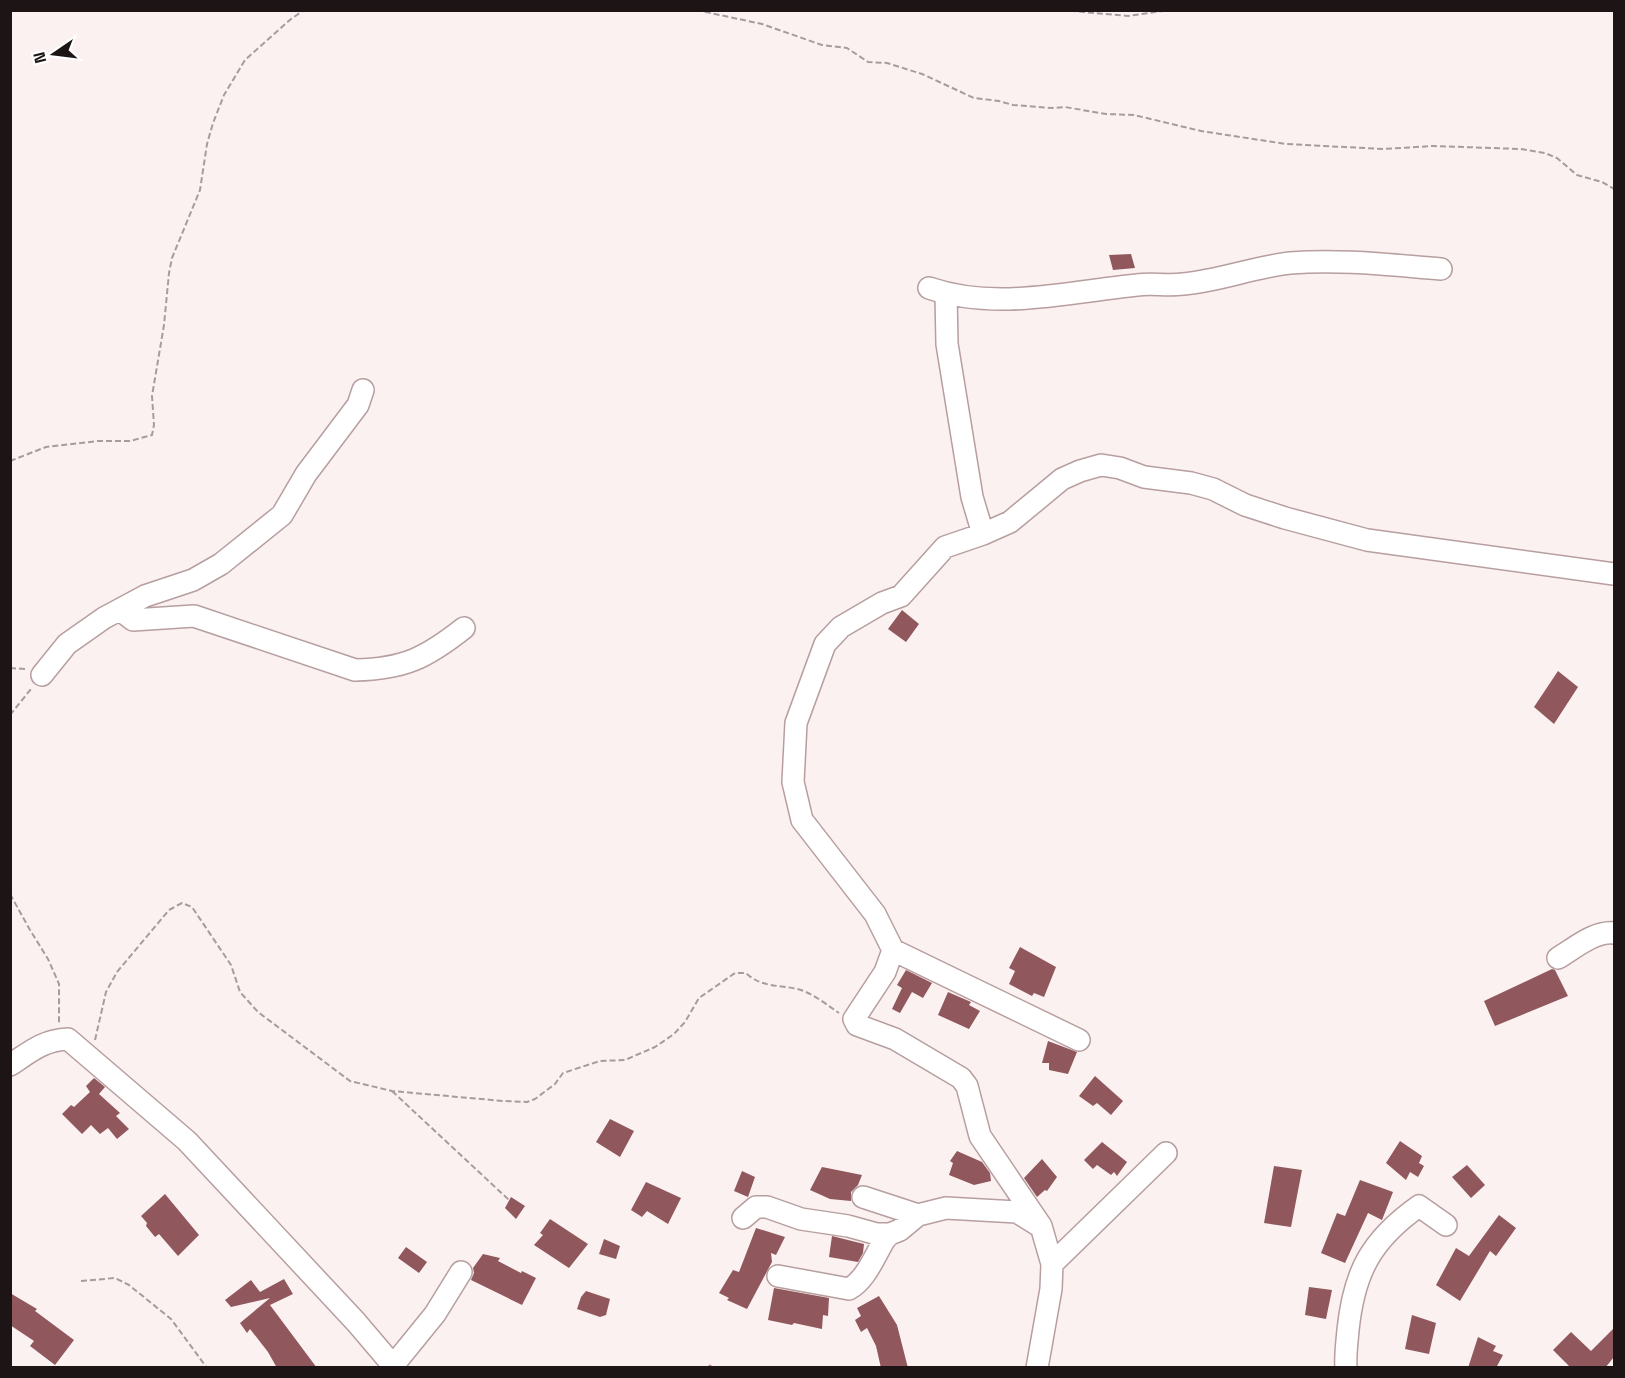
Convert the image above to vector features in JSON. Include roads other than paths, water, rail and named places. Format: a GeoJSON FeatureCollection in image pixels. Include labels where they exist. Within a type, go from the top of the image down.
{"type":"FeatureCollection","features":[{"type":"Feature","properties":{"kind":"street"},"geometry":{"type":"LineString","coordinates":[[983,534],[972,497],[937,291],[970,299],[1052,296],[1137,285],[1182,284],[1280,265],[1336,261],[1441,269]]}},
{"type":"Feature","properties":{"kind":"street"},"geometry":{"type":"LineString","coordinates":[[42,675],[67,644],[104,618],[146,596],[193,580],[221,564],[282,515],[306,474],[358,405],[363,390]]}},
{"type":"Feature","properties":{"kind":"street"},"geometry":{"type":"LineString","coordinates":[[1079,1040],[893,950],[875,914],[802,820],[793,782],[796,723],[825,644],[841,627],[882,603],[901,596],[945,547],[1010,522],[1062,479],[1101,465],[1119,468],[1144,477],[1191,483],[1213,489],[1245,505],[1367,540],[1614,574]]}},
{"type":"Feature","properties":{"kind":"street"},"geometry":{"type":"LineString","coordinates":[[120,610],[133,620],[194,616],[355,670],[381,670],[417,660],[441,647],[464,628]]}},
{"type":"Feature","properties":{"kind":"street"},"geometry":{"type":"LineString","coordinates":[[1558,958],[1587,940],[1608,932],[1614,933]]}},
{"type":"Feature","properties":{"kind":"street"},"geometry":{"type":"LineString","coordinates":[[893,950],[885,972],[856,1022],[895,1039],[961,1078],[967,1086],[980,1136],[1041,1226],[1052,1264],[1051,1289],[1036,1368]]}},
{"type":"Feature","properties":{"kind":"street"},"geometry":{"type":"LineString","coordinates":[[10,1065],[42,1044],[68,1039],[187,1141],[356,1322],[392,1367],[435,1314],[460,1272]]}},
{"type":"Feature","properties":{"kind":"street"},"geometry":{"type":"LineString","coordinates":[[1052,1264],[1166,1153]]}},
{"type":"Feature","properties":{"kind":"street"},"geometry":{"type":"LineString","coordinates":[[863,1197],[918,1215]]}},
{"type":"Feature","properties":{"kind":"street"},"geometry":{"type":"LineString","coordinates":[[1346,1368],[1349,1322],[1357,1280],[1365,1262],[1400,1220],[1419,1206],[1446,1225]]}},
{"type":"Feature","properties":{"kind":"street"},"geometry":{"type":"LineString","coordinates":[[743,1218],[756,1207],[767,1208],[801,1219],[848,1226],[877,1234],[890,1234],[900,1230],[918,1215],[946,1208],[1017,1212],[1041,1226]]}},
{"type":"Feature","properties":{"kind":"street"},"geometry":{"type":"LineString","coordinates":[[778,1276],[849,1289],[855,1286],[862,1277],[890,1234]]}}]}
